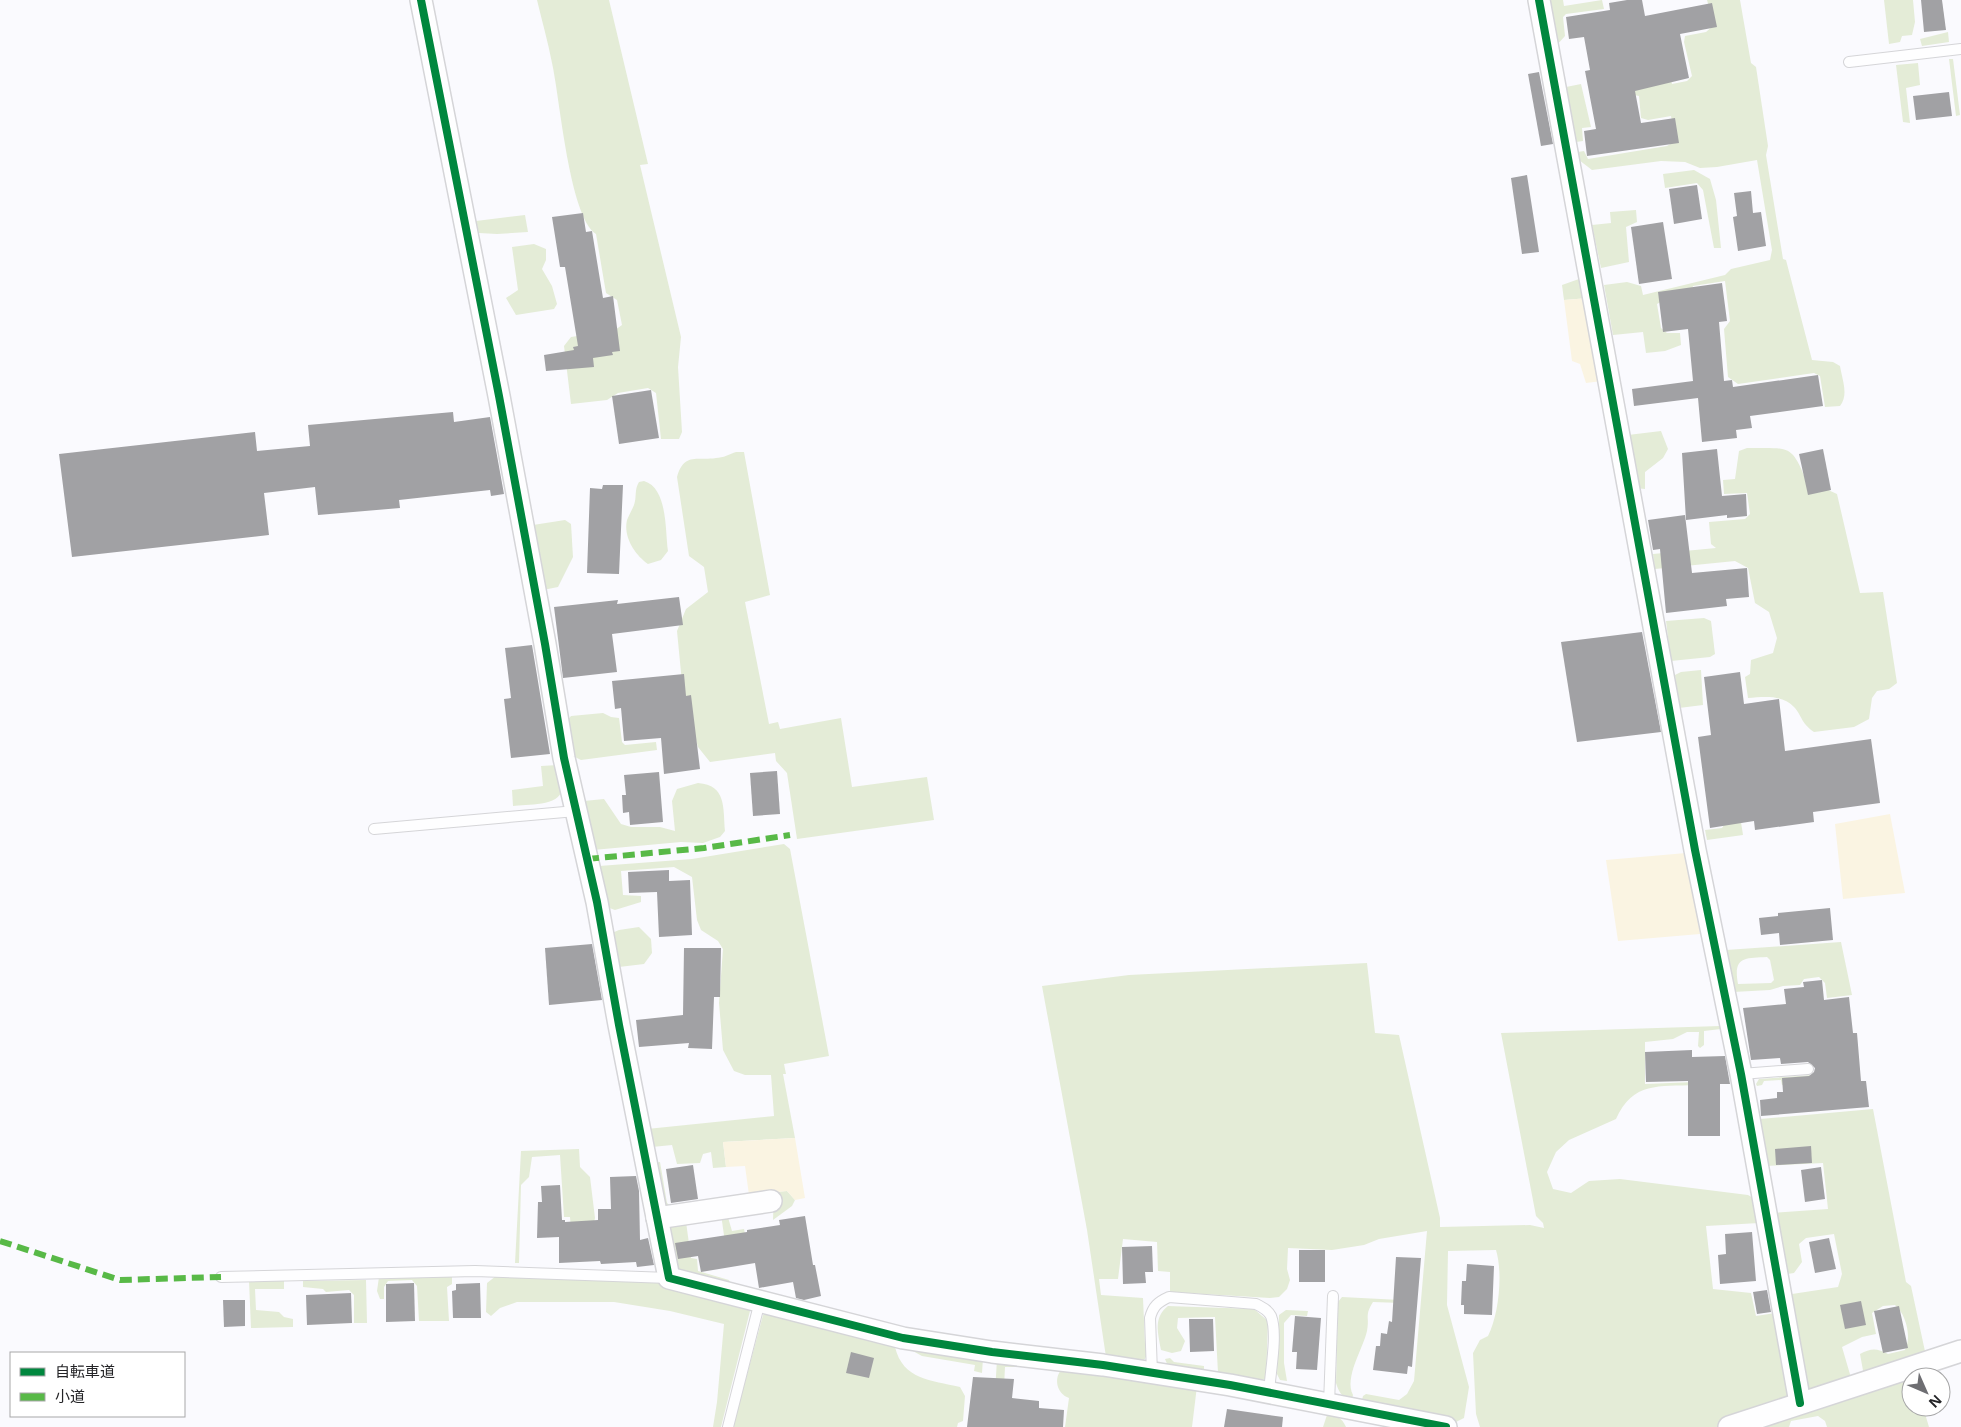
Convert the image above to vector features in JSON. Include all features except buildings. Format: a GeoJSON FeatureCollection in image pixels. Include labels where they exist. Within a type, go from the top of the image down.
{"type":"FeatureCollection","features":[{"type":"Feature","properties":{"kind":"street"},"geometry":{"type":"LineString","coordinates":[[421,0],[499,396],[564,758],[597,902],[669,1278],[903,1338],[1152,1373],[1446,1427]]}},
{"type":"Feature","properties":{"kind":"street"},"geometry":{"type":"LineString","coordinates":[[1539,0],[1693,840],[1741,1074],[1800,1403]]}},
{"type":"Feature","properties":{"kind":"street"},"geometry":{"type":"LineString","coordinates":[[657,1218],[771,1201]]}},
{"type":"Feature","properties":{"kind":"street"},"geometry":{"type":"LineString","coordinates":[[1728,1427],[1961,1351]]}},
{"type":"Feature","properties":{"kind":"lane"},"geometry":{"type":"LineString","coordinates":[[1849,62],[1961,49]]}},
{"type":"Feature","properties":{"kind":"lane"},"geometry":{"type":"LineString","coordinates":[[374,829],[576,811]]}},
{"type":"Feature","properties":{"kind":"lane"},"geometry":{"type":"LineString","coordinates":[[1741,1074],[1808,1069]]}},
{"type":"Feature","properties":{"kind":"lane"},"geometry":{"type":"LineString","coordinates":[[221,1277],[475,1271],[669,1278]]}},
{"type":"Feature","properties":{"kind":"lane"},"geometry":{"type":"LineString","coordinates":[[1329,1404],[1333,1296]]}},
{"type":"Feature","properties":{"kind":"lane"},"geometry":{"type":"LineString","coordinates":[[1152,1373],[1150,1318],[1152,1309],[1158,1302],[1169,1297],[1256,1304],[1265,1308],[1271,1316],[1274,1328],[1269,1393]]}},
{"type":"Feature","properties":{"kind":"lane"},"geometry":{"type":"LineString","coordinates":[[728,1427],[760,1301]]}},
{"type":"Feature","properties":{"kind":"green space"},"geometry":{"type":"Polygon","coordinates":[[[537,0],[609,0],[648,164],[640,165],[681,337],[678,367],[682,432],[679,439],[661,439],[656,393],[648,388],[618,393],[607,400],[571,404],[564,346],[571,337],[615,330],[622,325],[617,300],[606,293],[596,234],[587,223],[572,181],[552,63],[537,0]]]}},
{"type":"Feature","properties":{"kind":"green space"},"geometry":{"type":"Polygon","coordinates":[[[1549,0],[1563,0],[1564,6],[1602,0],[1604,9],[1566,14],[1563,17],[1565,36],[1556,46],[1549,0]]]}},
{"type":"Feature","properties":{"kind":"green space"},"geometry":{"type":"Polygon","coordinates":[[[1707,0],[1740,0],[1751,63],[1756,67],[1768,146],[1766,155],[1783,259],[1786,260],[1812,360],[1833,362],[1840,366],[1844,397],[1840,406],[1825,407],[1820,376],[1814,373],[1738,384],[1728,377],[1724,329],[1730,321],[1725,281],[1693,286],[1690,296],[1664,300],[1657,304],[1661,328],[1667,333],[1680,333],[1681,345],[1665,351],[1646,353],[1643,332],[1613,335],[1604,285],[1627,282],[1641,286],[1643,295],[1725,275],[1731,269],[1770,260],[1772,250],[1757,160],[1700,168],[1685,162],[1661,161],[1592,170],[1579,160],[1578,152],[1584,151],[1588,159],[1667,146],[1675,141],[1671,116],[1648,120],[1641,118],[1639,96],[1629,94],[1665,56],[1672,84],[1687,81],[1692,76],[1684,42],[1685,36],[1706,32],[1714,25],[1707,0]]]}},
{"type":"Feature","properties":{"kind":"green space"},"geometry":{"type":"Polygon","coordinates":[[[1884,0],[1913,0],[1915,22],[1912,35],[1902,36],[1900,42],[1889,44],[1884,0]]]}},
{"type":"Feature","properties":{"kind":"green space"},"geometry":{"type":"Polygon","coordinates":[[[1948,32],[1949,42],[1922,46],[1920,39],[1948,32]]]}},
{"type":"Feature","properties":{"kind":"green space"},"geometry":{"type":"Polygon","coordinates":[[[1949,59],[1953,59],[1960,115],[1956,116],[1949,59]]]}},
{"type":"Feature","properties":{"kind":"green space"},"geometry":{"type":"Polygon","coordinates":[[[1918,63],[1920,85],[1906,88],[1910,123],[1903,122],[1896,65],[1918,63]]]}},
{"type":"Feature","properties":{"kind":"green space"},"geometry":{"type":"Polygon","coordinates":[[[1581,84],[1591,127],[1582,128],[1583,141],[1576,142],[1566,87],[1581,84]]]}},
{"type":"Feature","properties":{"kind":"green space"},"geometry":{"type":"Polygon","coordinates":[[[1694,170],[1710,179],[1716,200],[1721,248],[1714,248],[1703,190],[1697,183],[1665,188],[1663,174],[1694,170]]]}},
{"type":"Feature","properties":{"kind":"green space"},"geometry":{"type":"Polygon","coordinates":[[[1636,210],[1637,222],[1626,227],[1629,262],[1601,268],[1592,225],[1611,223],[1610,212],[1636,210]]]}},
{"type":"Feature","properties":{"kind":"green space"},"geometry":{"type":"Polygon","coordinates":[[[525,215],[528,232],[479,233],[476,221],[525,215]]]}},
{"type":"Feature","properties":{"kind":"green space"},"geometry":{"type":"Polygon","coordinates":[[[534,244],[546,249],[546,260],[542,269],[552,286],[557,304],[554,309],[516,315],[506,298],[518,290],[512,247],[534,244]]]}},
{"type":"Feature","properties":{"kind":"green space"},"geometry":{"type":"Polygon","coordinates":[[[1579,279],[1587,281],[1589,298],[1564,300],[1562,285],[1579,279]]]}},
{"type":"Feature","properties":{"kind":"green space"},"geometry":{"type":"Polygon","coordinates":[[[1661,431],[1668,449],[1663,458],[1645,472],[1645,489],[1635,488],[1628,435],[1661,431]]]}},
{"type":"Feature","properties":{"kind":"green space"},"geometry":{"type":"Polygon","coordinates":[[[1747,448],[1774,448],[1789,451],[1798,463],[1809,487],[1826,489],[1837,494],[1860,593],[1883,592],[1897,683],[1889,689],[1877,691],[1872,698],[1869,719],[1854,727],[1814,732],[1806,725],[1794,707],[1784,700],[1772,697],[1748,698],[1745,677],[1750,674],[1751,660],[1773,653],[1777,638],[1769,612],[1755,603],[1748,568],[1735,561],[1655,569],[1653,554],[1716,548],[1711,544],[1709,522],[1745,519],[1750,514],[1747,493],[1724,494],[1723,480],[1735,479],[1739,451],[1747,448]]]}},
{"type":"Feature","properties":{"kind":"green space"},"geometry":{"type":"Polygon","coordinates":[[[736,452],[744,452],[770,595],[745,602],[769,724],[778,722],[780,729],[841,718],[852,787],[927,777],[934,820],[797,839],[787,773],[776,761],[775,753],[710,762],[698,747],[683,693],[677,631],[686,609],[708,592],[704,567],[689,556],[677,477],[683,464],[687,461],[692,459],[719,458],[736,452]]]}},
{"type":"Feature","properties":{"kind":"green space"},"geometry":{"type":"Polygon","coordinates":[[[644,481],[652,485],[661,501],[664,511],[668,551],[661,560],[648,564],[631,545],[626,526],[635,502],[637,485],[639,482],[644,481]]]}},
{"type":"Feature","properties":{"kind":"green space"},"geometry":{"type":"Polygon","coordinates":[[[565,520],[571,524],[573,557],[558,587],[543,590],[533,525],[565,520]]]}},
{"type":"Feature","properties":{"kind":"green space"},"geometry":{"type":"Polygon","coordinates":[[[1704,618],[1711,621],[1715,654],[1710,657],[1671,661],[1666,621],[1704,618]]]}},
{"type":"Feature","properties":{"kind":"green space"},"geometry":{"type":"Polygon","coordinates":[[[1701,670],[1703,705],[1679,708],[1675,675],[1681,672],[1701,670]]]}},
{"type":"Feature","properties":{"kind":"green space"},"geometry":{"type":"Polygon","coordinates":[[[603,713],[619,718],[622,742],[625,745],[656,742],[657,750],[581,760],[573,756],[567,721],[571,716],[603,713]]]}},
{"type":"Feature","properties":{"kind":"green space"},"geometry":{"type":"Polygon","coordinates":[[[558,765],[562,789],[560,795],[542,804],[513,806],[512,790],[543,786],[541,766],[558,765]]]}},
{"type":"Feature","properties":{"kind":"green space"},"geometry":{"type":"Polygon","coordinates":[[[698,783],[714,788],[722,800],[725,831],[720,837],[703,843],[681,842],[593,850],[584,801],[604,799],[621,824],[631,827],[660,827],[675,831],[672,801],[677,789],[698,783]]]}},
{"type":"Feature","properties":{"kind":"green space"},"geometry":{"type":"Polygon","coordinates":[[[1738,803],[1743,835],[1707,840],[1705,830],[1722,828],[1738,803]]]}},
{"type":"Feature","properties":{"kind":"green space"},"geometry":{"type":"Polygon","coordinates":[[[784,844],[790,849],[829,1056],[784,1064],[786,1074],[783,1074],[795,1138],[723,1142],[726,1167],[713,1168],[711,1152],[703,1154],[700,1163],[677,1164],[672,1145],[652,1147],[647,1129],[774,1116],[771,1075],[745,1075],[734,1071],[723,1050],[719,1003],[723,949],[718,941],[701,930],[697,920],[692,877],[674,867],[621,871],[623,895],[641,896],[641,902],[615,910],[604,906],[599,866],[692,859],[784,844]]]}},
{"type":"Feature","properties":{"kind":"green space"},"geometry":{"type":"Polygon","coordinates":[[[639,927],[651,939],[652,953],[644,964],[619,967],[612,933],[639,927]]]}},
{"type":"Feature","properties":{"kind":"green space"},"geometry":{"type":"Polygon","coordinates":[[[1841,942],[1852,995],[1827,998],[1825,983],[1819,977],[1804,979],[1800,985],[1783,986],[1770,990],[1733,992],[1726,950],[1841,942]],[[1767,957],[1742,961],[1737,969],[1738,984],[1771,983],[1774,980],[1770,960],[1767,957]]]}},
{"type":"Feature","properties":{"kind":"green space"},"geometry":{"type":"Polygon","coordinates":[[[1367,963],[1375,1033],[1399,1035],[1440,1218],[1440,1227],[1530,1225],[1544,1228],[1543,1223],[1536,1216],[1501,1033],[1720,1026],[1721,1029],[1704,1031],[1704,1045],[1700,1048],[1698,1046],[1699,1032],[1687,1032],[1673,1039],[1645,1042],[1645,1084],[1695,1082],[1695,1085],[1648,1088],[1630,1098],[1616,1119],[1569,1140],[1556,1152],[1547,1172],[1553,1189],[1571,1193],[1589,1181],[1620,1179],[1748,1195],[1755,1199],[1759,1223],[1706,1226],[1713,1289],[1751,1293],[1756,1316],[1789,1311],[1788,1298],[1792,1294],[1838,1287],[1842,1274],[1834,1234],[1806,1238],[1799,1244],[1802,1262],[1794,1273],[1781,1275],[1772,1213],[1828,1209],[1823,1163],[1766,1166],[1760,1119],[1873,1109],[1906,1282],[1911,1286],[1926,1356],[1918,1367],[1901,1367],[1901,1417],[1926,1417],[1929,1427],[1827,1427],[1825,1421],[1818,1416],[1791,1421],[1789,1427],[1480,1427],[1476,1414],[1473,1353],[1480,1340],[1488,1336],[1495,1317],[1499,1293],[1499,1270],[1496,1250],[1448,1251],[1447,1305],[1469,1387],[1464,1418],[1456,1422],[1366,1403],[1362,1400],[1366,1394],[1399,1400],[1407,1394],[1414,1381],[1427,1231],[1379,1239],[1364,1245],[1332,1250],[1288,1248],[1287,1269],[1290,1280],[1287,1289],[1279,1297],[1270,1298],[1170,1292],[1170,1272],[1158,1271],[1157,1242],[1123,1239],[1118,1279],[1099,1279],[1101,1295],[1143,1298],[1145,1344],[1148,1352],[1145,1359],[1140,1362],[1106,1357],[1087,1230],[1042,986],[1129,975],[1367,963]],[[1895,1305],[1883,1306],[1872,1313],[1876,1334],[1862,1337],[1842,1347],[1854,1388],[1864,1376],[1860,1354],[1871,1350],[1888,1354],[1905,1350],[1908,1332],[1902,1314],[1895,1305]]]}},
{"type":"Feature","properties":{"kind":"green space"},"geometry":{"type":"Polygon","coordinates":[[[1812,1075],[1798,1083],[1782,1085],[1781,1080],[1764,1081],[1762,1085],[1757,1086],[1756,1084],[1759,1079],[1812,1075]]]}},
{"type":"Feature","properties":{"kind":"green space"},"geometry":{"type":"Polygon","coordinates":[[[579,1149],[580,1167],[590,1177],[595,1218],[591,1237],[572,1243],[570,1217],[564,1217],[560,1155],[532,1157],[529,1177],[521,1185],[519,1263],[515,1263],[521,1151],[579,1149]]]}},
{"type":"Feature","properties":{"kind":"green space"},"geometry":{"type":"Polygon","coordinates":[[[660,1162],[667,1203],[672,1207],[663,1211],[653,1163],[660,1162]]]}},
{"type":"Feature","properties":{"kind":"green space"},"geometry":{"type":"Polygon","coordinates":[[[787,1191],[795,1200],[792,1206],[773,1220],[774,1192],[787,1191]]]}},
{"type":"Feature","properties":{"kind":"green space"},"geometry":{"type":"Polygon","coordinates":[[[721,1214],[727,1214],[732,1231],[744,1229],[746,1239],[727,1257],[721,1214]]]}},
{"type":"Feature","properties":{"kind":"green space"},"geometry":{"type":"Polygon","coordinates":[[[686,1222],[691,1258],[697,1259],[698,1271],[729,1280],[731,1285],[680,1272],[673,1264],[666,1225],[686,1222]]]}},
{"type":"Feature","properties":{"kind":"green space"},"geometry":{"type":"Polygon","coordinates":[[[496,1276],[667,1282],[747,1305],[750,1311],[721,1427],[713,1427],[724,1324],[670,1311],[614,1302],[517,1302],[500,1308],[491,1316],[486,1312],[487,1283],[496,1276]]]}},
{"type":"Feature","properties":{"kind":"green space"},"geometry":{"type":"Polygon","coordinates":[[[379,1277],[452,1277],[452,1284],[447,1287],[449,1321],[419,1321],[417,1286],[412,1280],[388,1281],[384,1287],[384,1299],[380,1299],[377,1291],[379,1277]]]}},
{"type":"Feature","properties":{"kind":"green space"},"geometry":{"type":"Polygon","coordinates":[[[366,1280],[367,1323],[354,1323],[354,1295],[349,1290],[326,1292],[323,1289],[303,1287],[303,1281],[366,1280]]]}},
{"type":"Feature","properties":{"kind":"green space"},"geometry":{"type":"Polygon","coordinates":[[[249,1281],[284,1281],[284,1289],[255,1289],[256,1310],[279,1312],[284,1317],[293,1319],[293,1327],[251,1328],[249,1281]]]}},
{"type":"Feature","properties":{"kind":"green space"},"geometry":{"type":"Polygon","coordinates":[[[1342,1297],[1400,1300],[1401,1303],[1373,1302],[1370,1307],[1367,1331],[1352,1372],[1352,1399],[1341,1394],[1336,1383],[1338,1302],[1342,1297]]]}},
{"type":"Feature","properties":{"kind":"green space"},"geometry":{"type":"Polygon","coordinates":[[[1168,1306],[1254,1309],[1268,1321],[1266,1378],[1261,1381],[1218,1373],[1215,1317],[1178,1318],[1177,1328],[1185,1341],[1181,1351],[1172,1353],[1161,1350],[1158,1320],[1168,1306]]]}},
{"type":"Feature","properties":{"kind":"green space"},"geometry":{"type":"Polygon","coordinates":[[[1286,1310],[1308,1311],[1307,1316],[1291,1315],[1284,1323],[1284,1363],[1287,1381],[1280,1380],[1277,1374],[1279,1315],[1286,1310]]]}},
{"type":"Feature","properties":{"kind":"green space"},"geometry":{"type":"Polygon","coordinates":[[[771,1312],[895,1347],[904,1366],[911,1372],[929,1380],[960,1387],[965,1396],[963,1421],[958,1423],[957,1427],[733,1427],[763,1315],[771,1312]]]}},
{"type":"Feature","properties":{"kind":"green space"},"geometry":{"type":"Polygon","coordinates":[[[909,1349],[983,1358],[982,1373],[974,1371],[975,1365],[922,1356],[909,1349]]]}},
{"type":"Feature","properties":{"kind":"green space"},"geometry":{"type":"Polygon","coordinates":[[[1170,1358],[1174,1362],[1204,1366],[1204,1372],[1168,1366],[1165,1359],[1170,1358]]]}},
{"type":"Feature","properties":{"kind":"green space"},"geometry":{"type":"Polygon","coordinates":[[[997,1359],[1015,1362],[1015,1367],[1005,1367],[1002,1427],[993,1427],[997,1359]]]}},
{"type":"Feature","properties":{"kind":"green space"},"geometry":{"type":"Polygon","coordinates":[[[1062,1369],[1197,1386],[1192,1427],[1065,1427],[1069,1398],[1059,1389],[1057,1381],[1062,1369]]]}},
{"type":"Feature","properties":{"kind":"green space"},"geometry":{"type":"Polygon","coordinates":[[[1327,1415],[1339,1418],[1346,1427],[1323,1427],[1327,1415]]]}},
{"type":"Feature","properties":{"kind":"sand"},"geometry":{"type":"Polygon","coordinates":[[[1589,298],[1602,381],[1586,383],[1580,364],[1572,361],[1564,300],[1589,298]]]}},
{"type":"Feature","properties":{"kind":"sand"},"geometry":{"type":"Polygon","coordinates":[[[1890,814],[1905,893],[1843,899],[1835,824],[1890,814]]]}},
{"type":"Feature","properties":{"kind":"sand"},"geometry":{"type":"Polygon","coordinates":[[[1686,853],[1700,934],[1618,941],[1606,860],[1686,853]]]}},
{"type":"Feature","properties":{"kind":"sand"},"geometry":{"type":"Polygon","coordinates":[[[795,1138],[805,1198],[795,1200],[787,1191],[749,1195],[745,1166],[726,1167],[723,1142],[795,1138]]]}},
{"type":"Feature","properties":{"kind":"marked path"},"geometry":{"type":"LineString","coordinates":[[587,859],[704,848],[790,835]]}},
{"type":"Feature","properties":{"kind":"marked path"},"geometry":{"type":"LineString","coordinates":[[0,1241],[120,1280],[221,1277]]}},
{"type":"Feature","properties":{"kind":"cycle path"},"geometry":{"type":"LineString","coordinates":[[421,0],[499,396],[564,758],[597,902],[619,1025],[669,1278],[903,1338],[992,1352],[1103,1365],[1230,1385],[1446,1427]]}},
{"type":"Feature","properties":{"kind":"cycle path"},"geometry":{"type":"LineString","coordinates":[[1539,0],[1695,850],[1741,1074],[1800,1403]]}}]}
